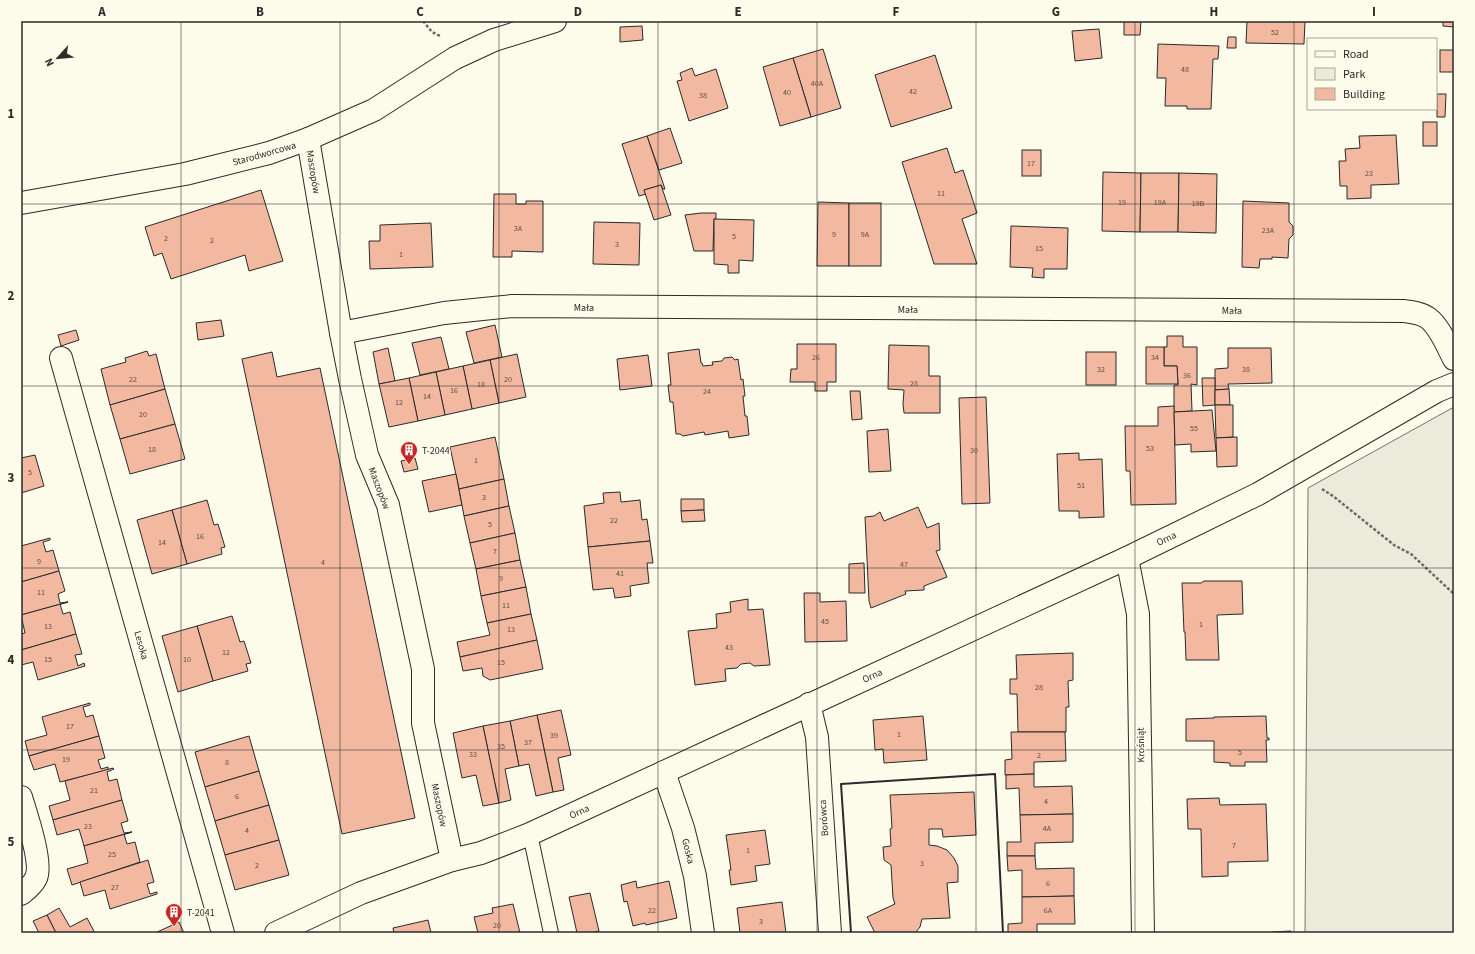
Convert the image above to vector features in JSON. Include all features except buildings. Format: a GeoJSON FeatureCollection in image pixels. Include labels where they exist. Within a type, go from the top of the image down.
{"type":"FeatureCollection","features":[{"type":"Feature","properties":{"kind":"street","name":"Starodworcowa"},"geometry":{"type":"LineString","coordinates":[[21,203],[185,174],[269,153],[308,139],[374,110],[455,58],[494,40],[555,21]]}},
{"type":"Feature","properties":{"kind":"street","name":"Maszopów"},"geometry":{"type":"LineString","coordinates":[[308,139],[341,333],[367,455],[388,505],[423,669],[423,722],[452,860]]}},
{"type":"Feature","properties":{"kind":"street","name":"Mała"},"geometry":{"type":"LineString","coordinates":[[341,333],[444,313],[512,306],[1404,311],[1417,313],[1429,319],[1438,330],[1454,359]]}},
{"type":"Feature","properties":{"kind":"street","name":"Lesoka"},"geometry":{"type":"LineString","coordinates":[[61,358],[223,933]]}},
{"type":"Feature","properties":{"kind":"street","name":"Orna"},"geometry":{"type":"LineString","coordinates":[[276,933],[361,893],[452,860],[481,853],[530,834],[1127,558],[1258,494],[1437,391],[1454,384]]}},
{"type":"Feature","properties":{"kind":"street","name":"Krośniąt"},"geometry":{"type":"LineString","coordinates":[[1127,558],[1138,614],[1144,933]]}},
{"type":"Feature","properties":{"kind":"street","name":"Borówca"},"geometry":{"type":"LineString","coordinates":[[810,704],[817,737],[830,933]]}},
{"type":"Feature","properties":{"kind":"street","name":"Goska"},"geometry":{"type":"LineString","coordinates":[[664,772],[683,828],[695,876],[703,933]]}},
{"type":"Feature","properties":{"kind":"street"},"geometry":{"type":"LineString","coordinates":[[21,797],[37,852],[37,878],[30,887],[21,894]]}},
{"type":"Feature","properties":{"kind":"lane"},"geometry":{"type":"LineString","coordinates":[[530,834],[551,933]]}},
{"type":"Feature","properties":{"kind":"path"},"geometry":{"type":"LineString","coordinates":[[1296,472],[1333,496],[1394,545],[1411,554],[1454,594]]}},
{"type":"Feature","properties":{"kind":"green space"},"geometry":{"type":"Polygon","coordinates":[[[1454,407],[1454,933],[1305,933],[1308,488],[1454,407]]]}},
{"type":"Feature","properties":{"kind":"wall"},"geometry":{"type":"LineString","coordinates":[[851,933],[841,784],[995,774],[1003,933]]}},
{"type":"Feature","properties":{"kind":"place","name":"T-2044"},"geometry":{"type":"Point","coordinates":[409,465]}},
{"type":"Feature","properties":{"kind":"place","name":"T-2041"},"geometry":{"type":"Point","coordinates":[174,927]}}]}
